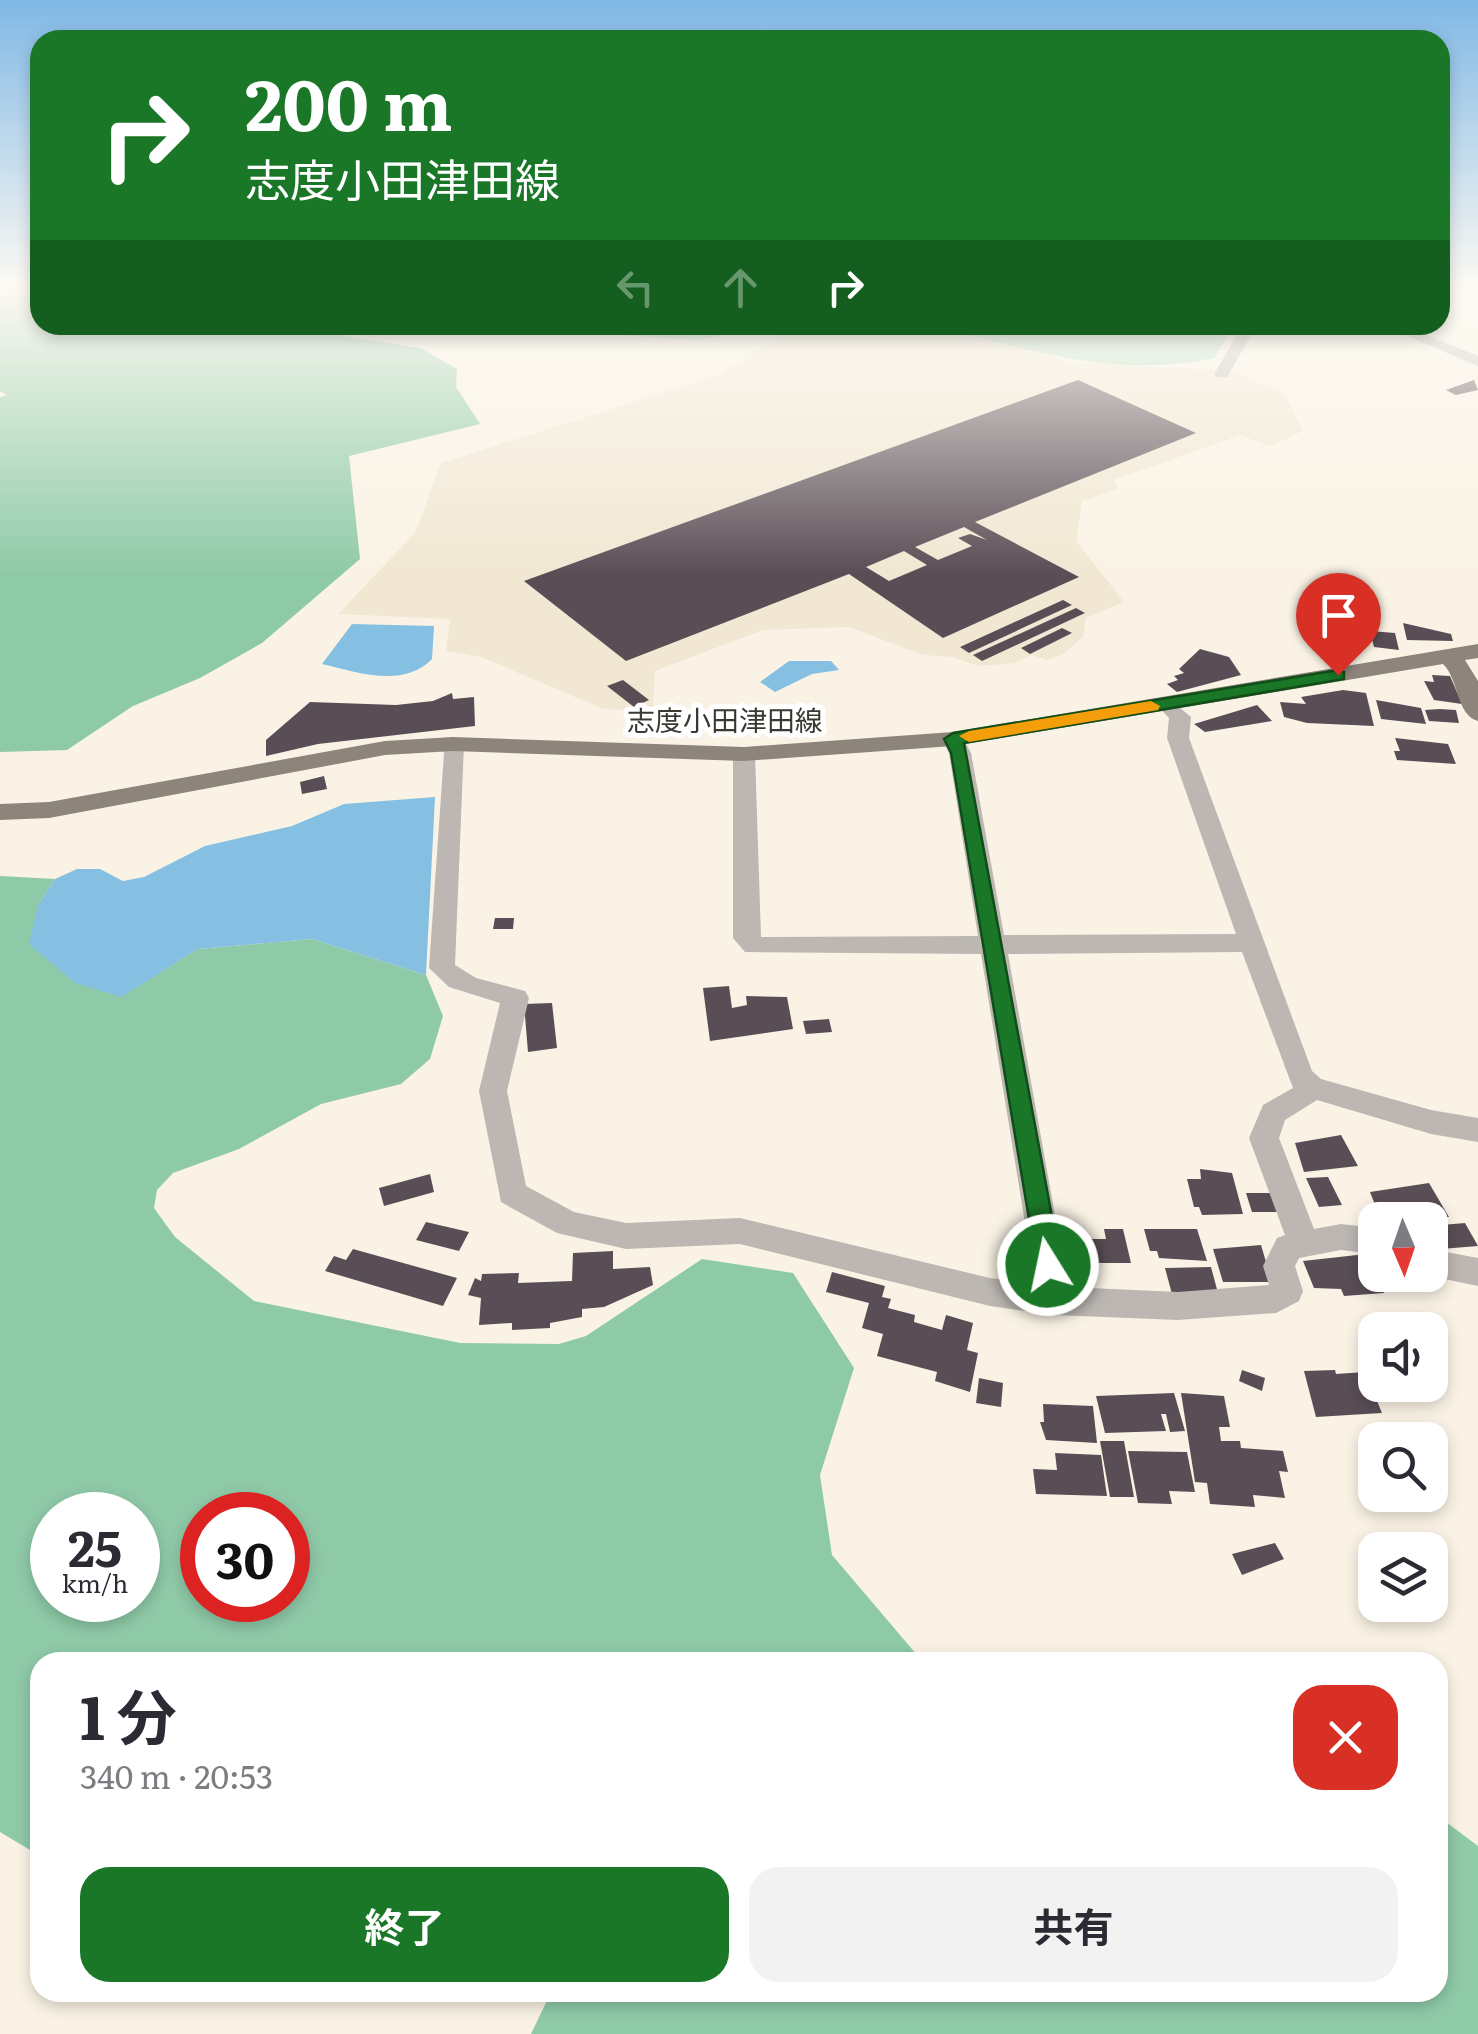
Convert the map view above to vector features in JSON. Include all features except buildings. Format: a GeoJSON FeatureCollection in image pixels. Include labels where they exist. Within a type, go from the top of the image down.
{"type":"FeatureCollection","features":[{"type":"Feature","properties":{"kind":"main road","name":"志度小田津田線"},"geometry":{"type":"LineString","coordinates":[[0,812],[49,810],[332,756],[453,744],[744,754],[953,739],[1478,651]]}},
{"type":"Feature","properties":{"kind":"main road"},"geometry":{"type":"LineString","coordinates":[[1449,657],[1462,669],[1478,714]]}},
{"type":"Feature","properties":{"kind":"street"},"geometry":{"type":"LineString","coordinates":[[1166,704],[1180,717],[1178,738],[1300,1077],[1311,1086],[1431,1122],[1478,1130]]}},
{"type":"Feature","properties":{"kind":"street"},"geometry":{"type":"LineString","coordinates":[[953,739],[960,753],[1054,1301]]}},
{"type":"Feature","properties":{"kind":"street"},"geometry":{"type":"LineString","coordinates":[[453,744],[442,968],[457,984],[499,991],[515,998],[493,1091],[512,1194],[568,1224],[626,1236],[740,1231],[990,1292],[1054,1301],[1178,1306],[1276,1298],[1287,1291],[1279,1266],[1288,1247],[1340,1237],[1358,1239]]}},
{"type":"Feature","properties":{"kind":"street"},"geometry":{"type":"LineString","coordinates":[[744,754],[746,938],[754,946],[1249,943]]}},
{"type":"Feature","properties":{"kind":"street"},"geometry":{"type":"LineString","coordinates":[[1304,1244],[1264,1138],[1273,1113],[1300,1099],[1311,1086]]}},
{"type":"Feature","properties":{"kind":"street"},"geometry":{"type":"LineString","coordinates":[[1448,1266],[1478,1272]]}},
{"type":"Feature","properties":{"kind":"shaded area"},"geometry":{"type":"Polygon","coordinates":[[[690,384],[1262,384],[1284,393],[1303,431],[1271,446],[1240,435],[1114,480],[1118,489],[1082,501],[1076,541],[1124,602],[1086,618],[1083,637],[1062,655],[1047,660],[1032,655],[1015,663],[978,666],[952,657],[923,655],[849,627],[763,630],[655,671],[653,711],[603,709],[481,657],[446,651],[450,619],[338,614],[415,533],[441,463],[690,384]]]}},
{"type":"Feature","properties":{"kind":"green space"},"geometry":{"type":"Polygon","coordinates":[[[0,384],[456,384],[480,424],[349,456],[360,559],[262,643],[200,678],[133,706],[67,750],[0,752],[0,397],[7,395],[0,391],[0,384]]]}},
{"type":"Feature","properties":{"kind":"green space"},"geometry":{"type":"Polygon","coordinates":[[[0,876],[55,879],[38,905],[120,997],[198,949],[312,939],[426,975],[443,1016],[430,1059],[401,1084],[321,1104],[239,1149],[173,1173],[157,1190],[154,1208],[175,1237],[254,1301],[460,1343],[559,1344],[586,1336],[702,1259],[793,1273],[854,1368],[820,1475],[832,1555],[914,1652],[30,1652],[30,1850],[0,1832],[0,876]]]}},
{"type":"Feature","properties":{"kind":"green space"},"geometry":{"type":"Polygon","coordinates":[[[1448,1824],[1478,1846],[1478,2034],[531,2034],[546,2002],[1448,2002],[1448,1824]]]}},
{"type":"Feature","properties":{"kind":"water"},"geometry":{"type":"Polygon","coordinates":[[[352,624],[434,626],[432,659],[407,674],[393,676],[322,664],[352,624]]]}},
{"type":"Feature","properties":{"kind":"water"},"geometry":{"type":"Polygon","coordinates":[[[789,661],[831,661],[839,670],[812,674],[775,692],[760,682],[789,661]]]}},
{"type":"Feature","properties":{"kind":"water"},"geometry":{"type":"Polygon","coordinates":[[[435,797],[426,975],[312,939],[198,949],[121,997],[75,983],[29,944],[38,905],[55,879],[77,869],[100,869],[123,881],[144,877],[205,846],[292,826],[344,804],[435,797]]]}},
{"type":"Feature","properties":{"kind":"slow traffic"},"geometry":{"type":"LineString","coordinates":[[969,736],[1151,706]]}},
{"type":"Feature","properties":{"kind":"route"},"geometry":{"type":"LineString","coordinates":[[1048,1265],[960,753],[953,739],[1338,675]]}}]}
